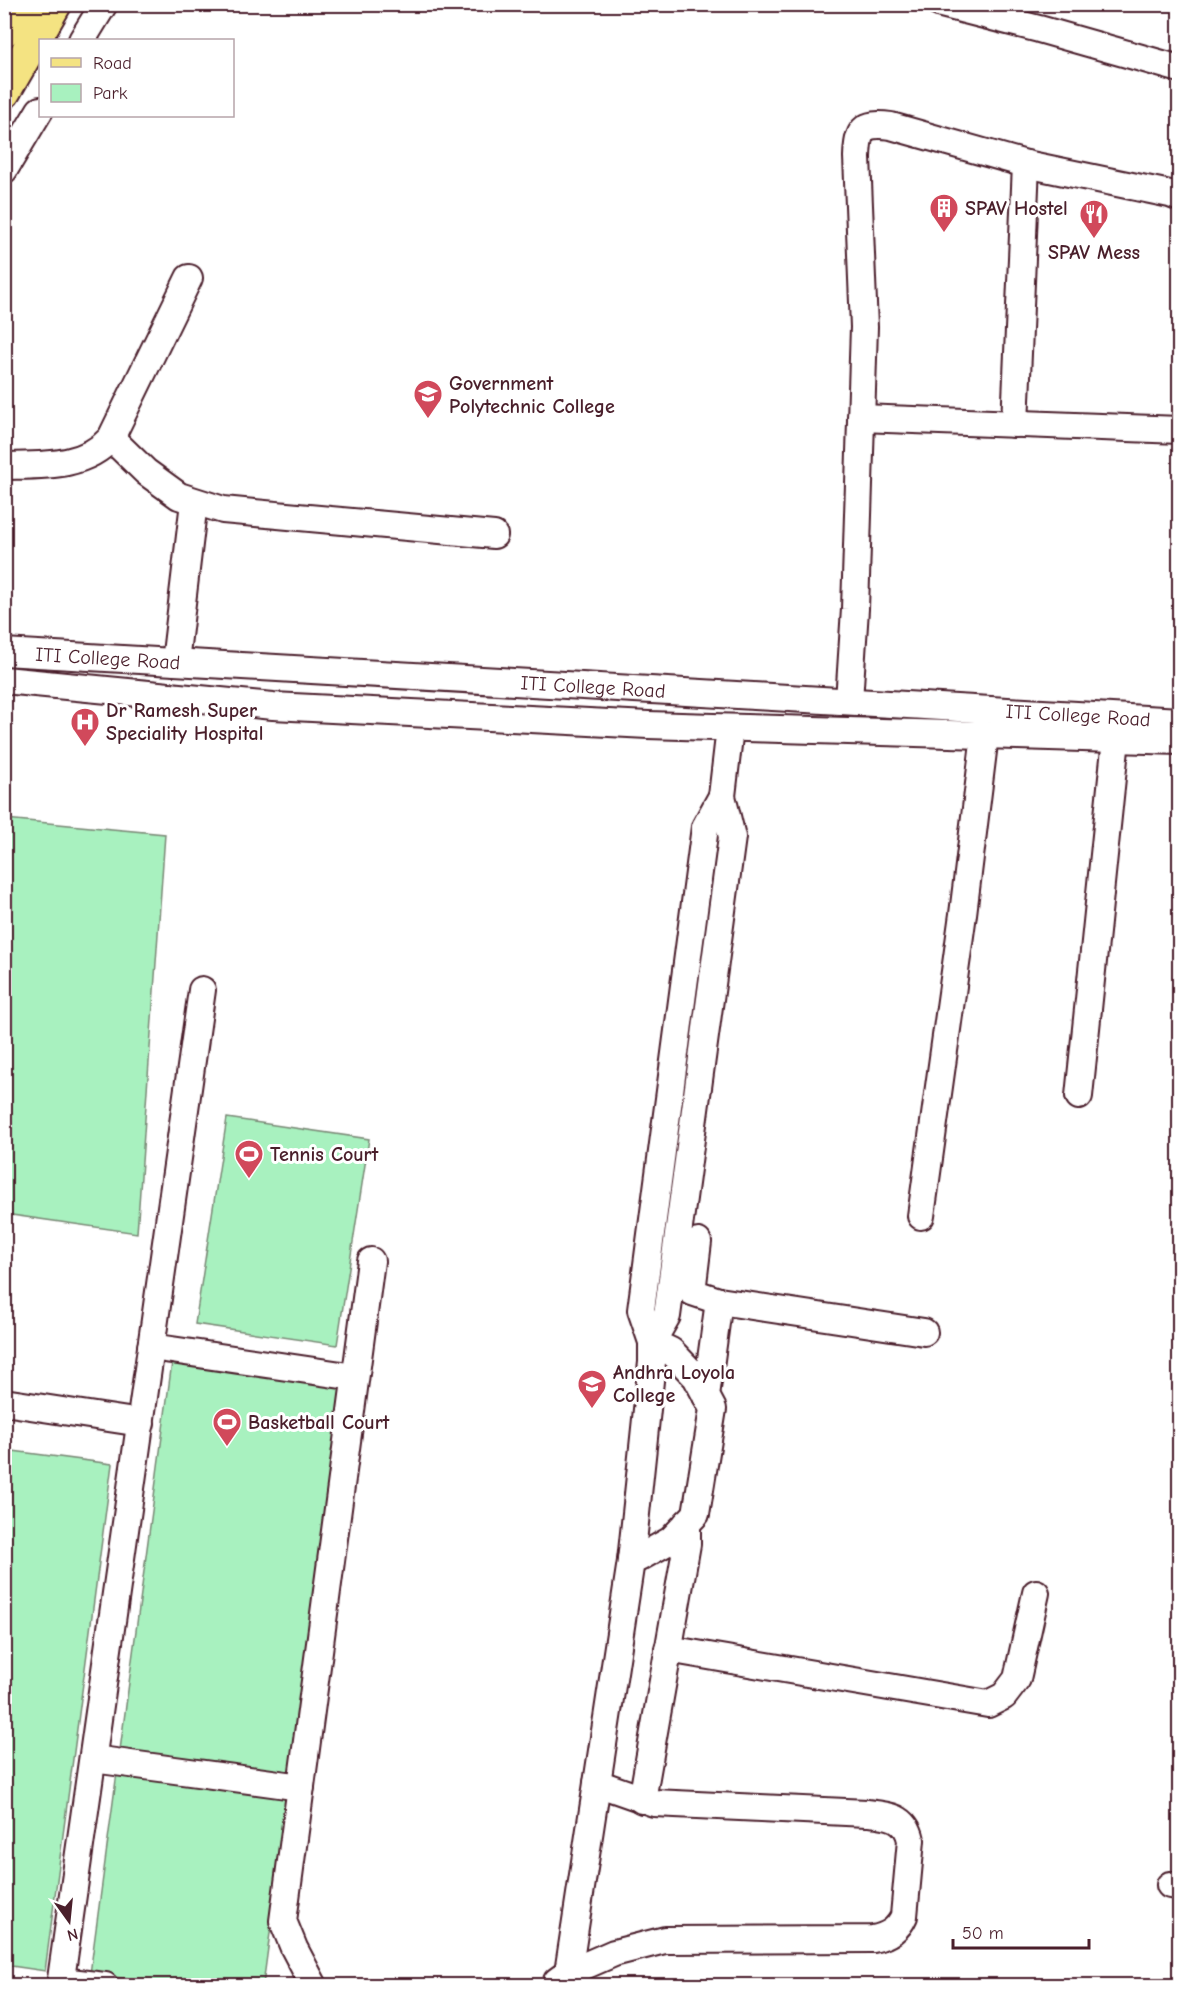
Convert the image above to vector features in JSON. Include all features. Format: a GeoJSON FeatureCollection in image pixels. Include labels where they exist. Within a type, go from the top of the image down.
{"type":"FeatureCollection","features":[{"type":"Feature","properties":{"kind":"main road"},"geometry":{"type":"LineString","coordinates":[[4,30],[19,4]]}},
{"type":"Feature","properties":{"kind":"main road"},"geometry":{"type":"LineString","coordinates":[[4,92],[55,4]]}},
{"type":"Feature","properties":{"kind":"street"},"geometry":{"type":"LineString","coordinates":[[83,39],[104,4]]}},
{"type":"Feature","properties":{"kind":"street"},"geometry":{"type":"LineString","coordinates":[[941,4],[1038,28],[1179,69]]}},
{"type":"Feature","properties":{"kind":"street"},"geometry":{"type":"LineString","coordinates":[[4,170],[39,112]]}},
{"type":"Feature","properties":{"kind":"street"},"geometry":{"type":"LineString","coordinates":[[849,701],[855,609],[864,327],[857,157],[860,133],[863,128],[873,125],[891,126],[1026,164],[1170,194],[1179,198]]}},
{"type":"Feature","properties":{"kind":"street"},"geometry":{"type":"LineString","coordinates":[[1015,424],[1026,164]]}},
{"type":"Feature","properties":{"kind":"street"},"geometry":{"type":"LineString","coordinates":[[4,466],[63,463],[87,457],[101,449],[111,438],[189,278]]}},
{"type":"Feature","properties":{"kind":"street"},"geometry":{"type":"LineString","coordinates":[[861,418],[1179,430]]}},
{"type":"Feature","properties":{"kind":"street"},"geometry":{"type":"LineString","coordinates":[[111,438],[146,472],[179,496],[223,510],[494,535]]}},
{"type":"Feature","properties":{"kind":"street"},"geometry":{"type":"LineString","coordinates":[[175,662],[194,502]]}},
{"type":"Feature","properties":{"kind":"street","name":"ITI College Road"},"geometry":{"type":"LineString","coordinates":[[4,652],[1179,721]]}},
{"type":"Feature","properties":{"kind":"street","name":"ITI College Road"},"geometry":{"type":"LineString","coordinates":[[4,680],[273,706],[730,728],[1179,741]]}},
{"type":"Feature","properties":{"kind":"street"},"geometry":{"type":"LineString","coordinates":[[652,1342],[667,1316],[732,837],[722,796],[730,728]]}},
{"type":"Feature","properties":{"kind":"street"},"geometry":{"type":"LineString","coordinates":[[921,1216],[963,914],[985,735]]}},
{"type":"Feature","properties":{"kind":"street"},"geometry":{"type":"LineString","coordinates":[[1079,1096],[1116,739]]}},
{"type":"Feature","properties":{"kind":"street"},"geometry":{"type":"LineString","coordinates":[[561,1981],[597,1783],[631,1559],[652,1362],[652,1342],[641,1310],[705,827],[722,796]]}},
{"type":"Feature","properties":{"kind":"street"},"geometry":{"type":"LineString","coordinates":[[105,1986],[61,1983],[202,990]]}},
{"type":"Feature","properties":{"kind":"street"},"geometry":{"type":"LineString","coordinates":[[654,1213],[681,1217]]}},
{"type":"Feature","properties":{"kind":"street"},"geometry":{"type":"LineString","coordinates":[[698,1242],[692,1292],[719,1301],[924,1332]]}},
{"type":"Feature","properties":{"kind":"street"},"geometry":{"type":"LineString","coordinates":[[314,1986],[294,1948],[284,1921],[371,1261]]}},
{"type":"Feature","properties":{"kind":"street"},"geometry":{"type":"LineString","coordinates":[[706,1396],[719,1301]]}},
{"type":"Feature","properties":{"kind":"street"},"geometry":{"type":"LineString","coordinates":[[631,1559],[639,1558],[671,1540],[696,1514],[713,1409],[696,1377],[671,1351],[652,1342]]}},
{"type":"Feature","properties":{"kind":"street"},"geometry":{"type":"LineString","coordinates":[[151,1347],[356,1377]]}},
{"type":"Feature","properties":{"kind":"street"},"geometry":{"type":"LineString","coordinates":[[4,1402],[141,1423]]}},
{"type":"Feature","properties":{"kind":"street"},"geometry":{"type":"LineString","coordinates":[[642,1800],[687,1544],[687,1523]]}},
{"type":"Feature","properties":{"kind":"street"},"geometry":{"type":"LineString","coordinates":[[668,1650],[988,1704],[1004,1696],[1017,1679],[1036,1593]]}},
{"type":"Feature","properties":{"kind":"street"},"geometry":{"type":"LineString","coordinates":[[93,1759],[301,1787]]}},
{"type":"Feature","properties":{"kind":"street"},"geometry":{"type":"LineString","coordinates":[[561,1981],[614,1953],[665,1940],[873,1939],[887,1935],[899,1926],[904,1916],[909,1831],[904,1823],[886,1815],[654,1803],[597,1783]]}},
{"type":"Feature","properties":{"kind":"green space"},"geometry":{"type":"Polygon","coordinates":[[[5,819],[165,834],[137,1233],[5,1214],[5,819]]]}},
{"type":"Feature","properties":{"kind":"green space"},"geometry":{"type":"Polygon","coordinates":[[[227,1118],[369,1139],[337,1345],[195,1324],[227,1118]]]}},
{"type":"Feature","properties":{"kind":"green space"},"geometry":{"type":"Polygon","coordinates":[[[172,1362],[344,1384],[263,1985],[179,1985],[90,1974],[172,1362]]]}},
{"type":"Feature","properties":{"kind":"green space"},"geometry":{"type":"Polygon","coordinates":[[[5,1450],[112,1464],[45,1971],[5,1965],[5,1450]]]}},
{"type":"Feature","properties":{"kind":"place","name":"SPAV Hostel"},"geometry":{"type":"Point","coordinates":[944,234]}},
{"type":"Feature","properties":{"kind":"place","name":"SPAV Mess"},"geometry":{"type":"Point","coordinates":[1094,240]}},
{"type":"Feature","properties":{"kind":"place","name":"Government Polytechnic College"},"geometry":{"type":"Point","coordinates":[428,420]}},
{"type":"Feature","properties":{"kind":"place","name":"Dr Ramesh Super Speciality Hospital"},"geometry":{"type":"Point","coordinates":[85,748]}},
{"type":"Feature","properties":{"kind":"place","name":"Tennis Court"},"geometry":{"type":"Point","coordinates":[249,1180]}},
{"type":"Feature","properties":{"kind":"place","name":"Andhra Loyola College"},"geometry":{"type":"Point","coordinates":[592,1410]}},
{"type":"Feature","properties":{"kind":"place","name":"Basketball Court"},"geometry":{"type":"Point","coordinates":[227,1448]}}]}
